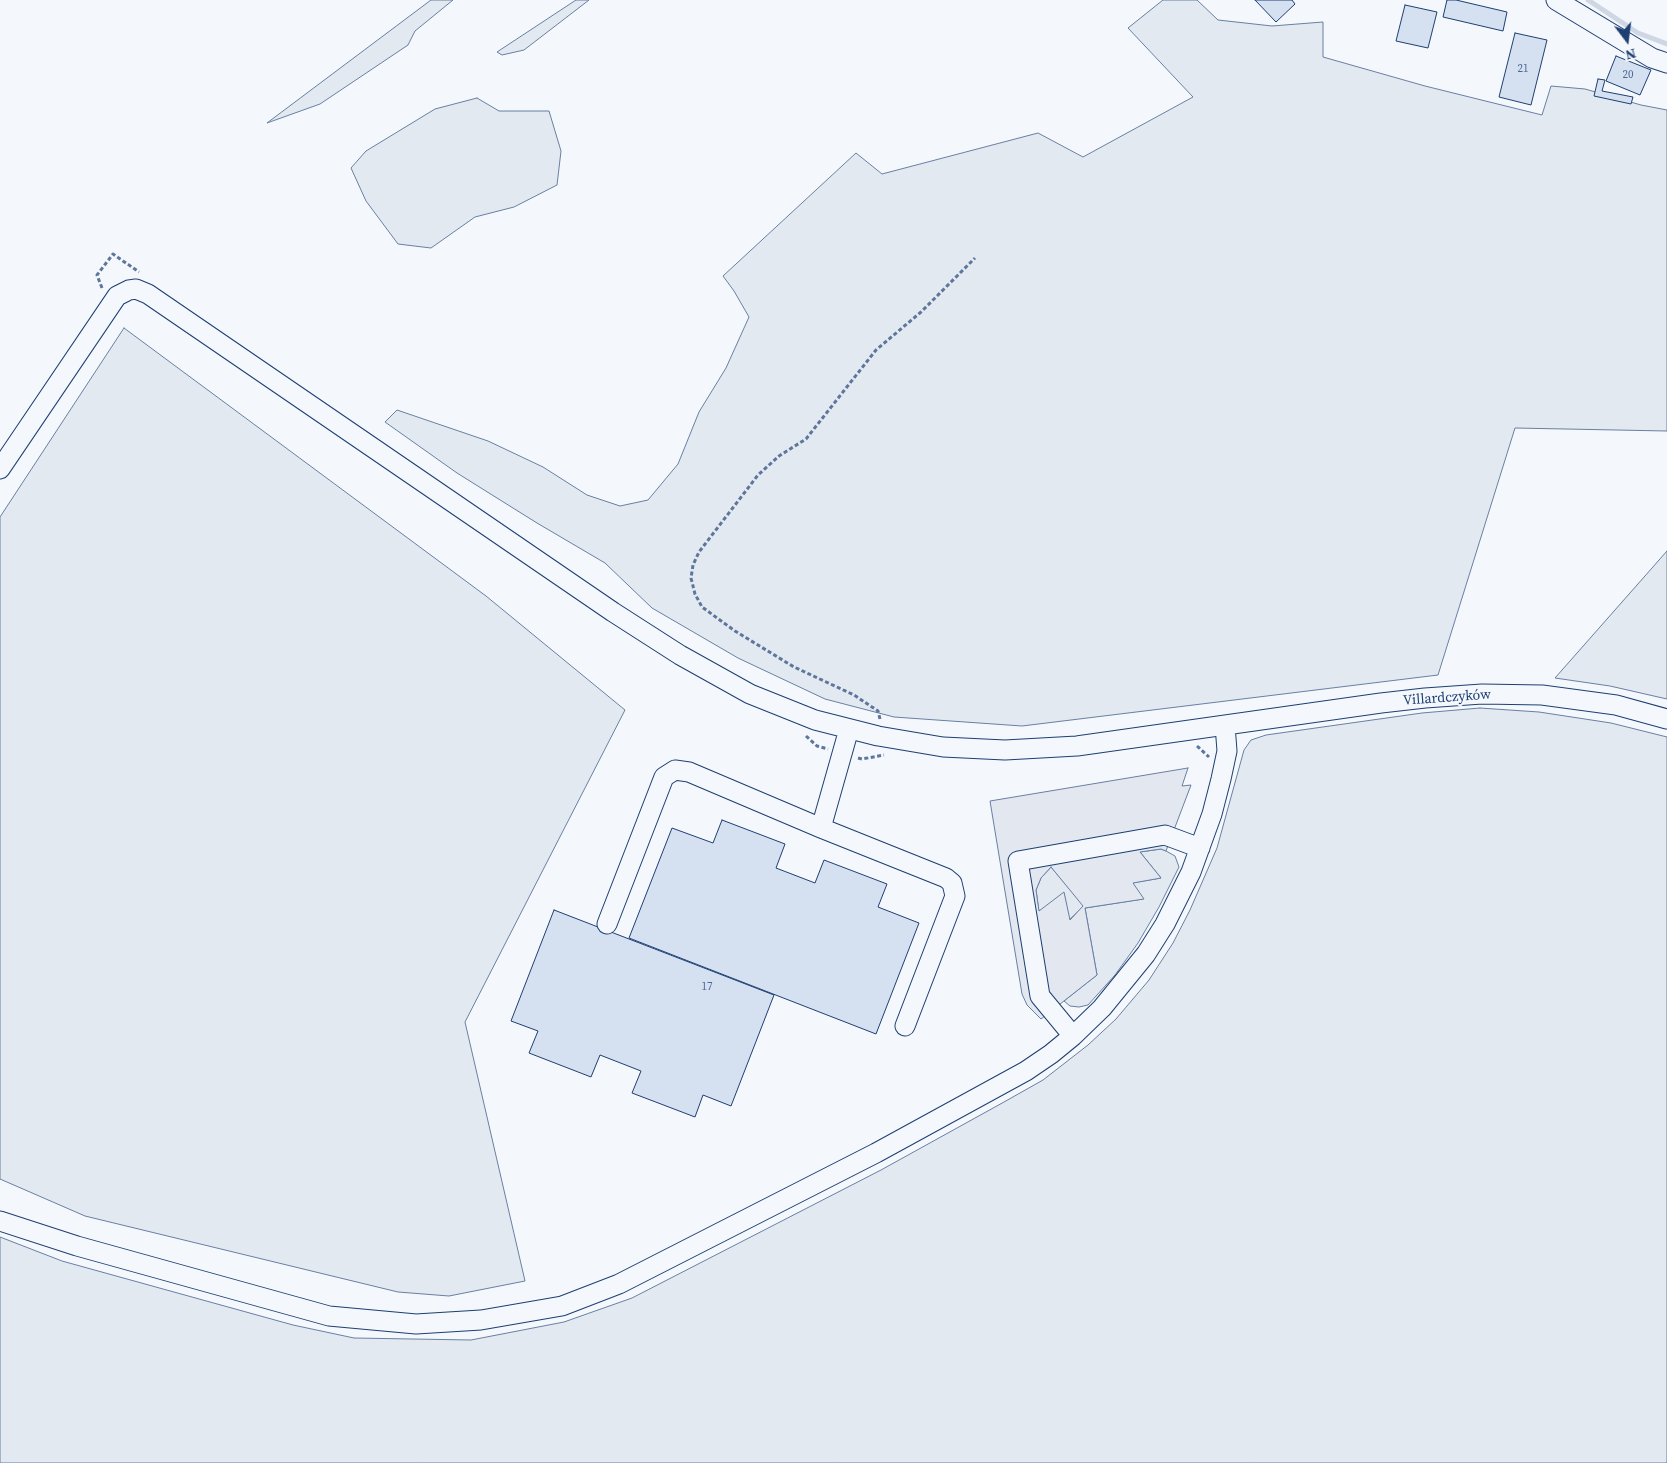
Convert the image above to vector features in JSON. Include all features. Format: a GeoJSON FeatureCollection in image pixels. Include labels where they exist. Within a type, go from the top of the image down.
{"type":"FeatureCollection","features":[{"type":"Feature","properties":{"kind":"street"},"geometry":{"type":"LineString","coordinates":[[1556,0],[1652,58],[1667,63]]}},
{"type":"Feature","properties":{"kind":"street","name":"Villardczyków"},"geometry":{"type":"LineString","coordinates":[[0,469],[117,296],[136,289],[143,291],[613,612],[680,655],[750,694],[815,720],[878,736],[943,747],[1005,750],[1077,746],[1425,698],[1482,694],[1542,695],[1616,704],[1667,719]]}},
{"type":"Feature","properties":{"kind":"street"},"geometry":{"type":"LineString","coordinates":[[0,1221],[77,1246],[329,1316],[416,1324],[481,1320],[562,1306],[619,1284],[876,1154],[1026,1071],[1073,1036],[1102,1008],[1146,954],[1165,924],[1191,872],[1212,814],[1223,770],[1226,751],[1225,725]]}},
{"type":"Feature","properties":{"kind":"street"},"geometry":{"type":"LineString","coordinates":[[821,828],[849,729]]}},
{"type":"Feature","properties":{"kind":"street"},"geometry":{"type":"LineString","coordinates":[[607,924],[664,777],[675,770],[689,772],[946,878],[952,883],[955,896],[905,1026]]}},
{"type":"Feature","properties":{"kind":"street"},"geometry":{"type":"LineString","coordinates":[[1073,1036],[1040,996],[1018,861],[1165,835],[1200,848]]}},
{"type":"Feature","properties":{"kind":"path"},"geometry":{"type":"LineString","coordinates":[[96,275],[114,254],[144,275]]}},
{"type":"Feature","properties":{"kind":"path"},"geometry":{"type":"LineString","coordinates":[[873,721],[880,723],[878,711],[854,695],[794,667],[735,631],[702,607],[695,594],[691,578],[693,565],[699,552],[758,475],[779,456],[806,439],[876,350],[921,312],[975,258]]}},
{"type":"Feature","properties":{"kind":"shaded area"},"geometry":{"type":"Polygon","coordinates":[[[431,0],[453,0],[415,31],[408,45],[320,104],[267,123],[431,0]]]}},
{"type":"Feature","properties":{"kind":"shaded area"},"geometry":{"type":"Polygon","coordinates":[[[576,0],[589,0],[524,50],[502,55],[497,52],[576,0]]]}},
{"type":"Feature","properties":{"kind":"shaded area"},"geometry":{"type":"Polygon","coordinates":[[[1163,0],[1197,0],[1218,20],[1272,26],[1323,22],[1323,57],[1425,86],[1542,115],[1551,86],[1585,89],[1641,105],[1667,110],[1667,431],[1515,428],[1438,675],[1022,726],[894,717],[825,699],[738,658],[652,608],[605,563],[457,473],[385,422],[397,410],[488,441],[543,467],[587,495],[620,506],[648,500],[678,464],[699,412],[726,368],[749,317],[723,276],[856,153],[882,174],[1038,133],[1083,157],[1193,97],[1128,28],[1163,0]]]}},
{"type":"Feature","properties":{"kind":"shaded area"},"geometry":{"type":"Polygon","coordinates":[[[477,98],[499,111],[549,111],[561,151],[557,185],[514,207],[475,217],[431,248],[398,244],[366,201],[351,168],[366,151],[435,109],[477,98]]]}},
{"type":"Feature","properties":{"kind":"shaded area"},"geometry":{"type":"Polygon","coordinates":[[[124,328],[486,596],[625,710],[465,1022],[525,1281],[449,1296],[398,1292],[85,1216],[0,1179],[0,517],[124,328]]]}},
{"type":"Feature","properties":{"kind":"shaded area"},"geometry":{"type":"Polygon","coordinates":[[[1667,551],[1667,699],[1610,686],[1555,678],[1667,551]]]}},
{"type":"Feature","properties":{"kind":"shaded area"},"geometry":{"type":"Polygon","coordinates":[[[1480,708],[1539,712],[1611,723],[1667,737],[1667,1463],[0,1463],[0,1237],[62,1261],[293,1325],[354,1338],[471,1340],[564,1322],[632,1298],[881,1170],[1004,1102],[1043,1080],[1088,1045],[1116,1019],[1149,980],[1173,943],[1190,910],[1217,848],[1244,750],[1251,740],[1266,735],[1422,713],[1480,708]]]}},
{"type":"Feature","properties":{"kind":"shaded area"},"geometry":{"type":"Polygon","coordinates":[[[1188,768],[1182,786],[1191,785],[1166,851],[1161,849],[1140,852],[1161,878],[1133,883],[1144,899],[1085,908],[1097,975],[1041,1019],[1027,1005],[1022,994],[990,801],[1188,768]],[[1051,867],[1041,878],[1036,890],[1039,911],[1064,892],[1070,920],[1083,906],[1051,867]]]}},
{"type":"Feature","properties":{"kind":"shaded area"},"geometry":{"type":"Polygon","coordinates":[[[1161,849],[1175,856],[1179,867],[1159,907],[1138,943],[1115,975],[1088,1005],[1070,1006],[1064,1001],[1097,975],[1085,908],[1143,899],[1132,883],[1161,878],[1140,852],[1161,849]]]}},
{"type":"Feature","properties":{"kind":"shaded area"},"geometry":{"type":"Polygon","coordinates":[[[1051,867],[1084,906],[1069,920],[1064,893],[1039,912],[1036,890],[1041,878],[1051,867]]]}},
{"type":"Feature","properties":{"kind":"building"},"geometry":{"type":"Polygon","coordinates":[[[1255,0],[1292,0],[1295,4],[1276,22],[1255,0]]]}},
{"type":"Feature","properties":{"kind":"building"},"geometry":{"type":"Polygon","coordinates":[[[1447,0],[1456,0],[1507,12],[1503,31],[1443,17],[1447,0]]]}},
{"type":"Feature","properties":{"kind":"building"},"geometry":{"type":"Polygon","coordinates":[[[1405,5],[1437,12],[1428,48],[1396,41],[1405,5]]]}},
{"type":"Feature","properties":{"kind":"building"},"geometry":{"type":"Polygon","coordinates":[[[1515,33],[1547,40],[1531,105],[1499,97],[1515,33]]]}},
{"type":"Feature","properties":{"kind":"building"},"geometry":{"type":"Polygon","coordinates":[[[1616,56],[1651,70],[1640,95],[1606,81],[1616,56]]]}},
{"type":"Feature","properties":{"kind":"building"},"geometry":{"type":"Polygon","coordinates":[[[1598,79],[1605,80],[1602,91],[1633,97],[1631,104],[1594,96],[1598,79]]]}},
{"type":"Feature","properties":{"kind":"building"},"geometry":{"type":"Polygon","coordinates":[[[722,820],[785,844],[776,868],[815,883],[824,860],[887,884],[878,907],[919,923],[876,1034],[629,938],[672,828],[713,843],[722,820]]]}},
{"type":"Feature","properties":{"kind":"building"},"geometry":{"type":"Polygon","coordinates":[[[554,910],[774,995],[731,1106],[703,1095],[695,1117],[632,1093],[641,1071],[600,1055],[591,1077],[529,1053],[538,1031],[511,1021],[554,910]]]}},
{"type":"Feature","properties":{"kind":"waterway"},"geometry":{"type":"LineString","coordinates":[[1588,0],[1638,33],[1667,44]]}}]}
